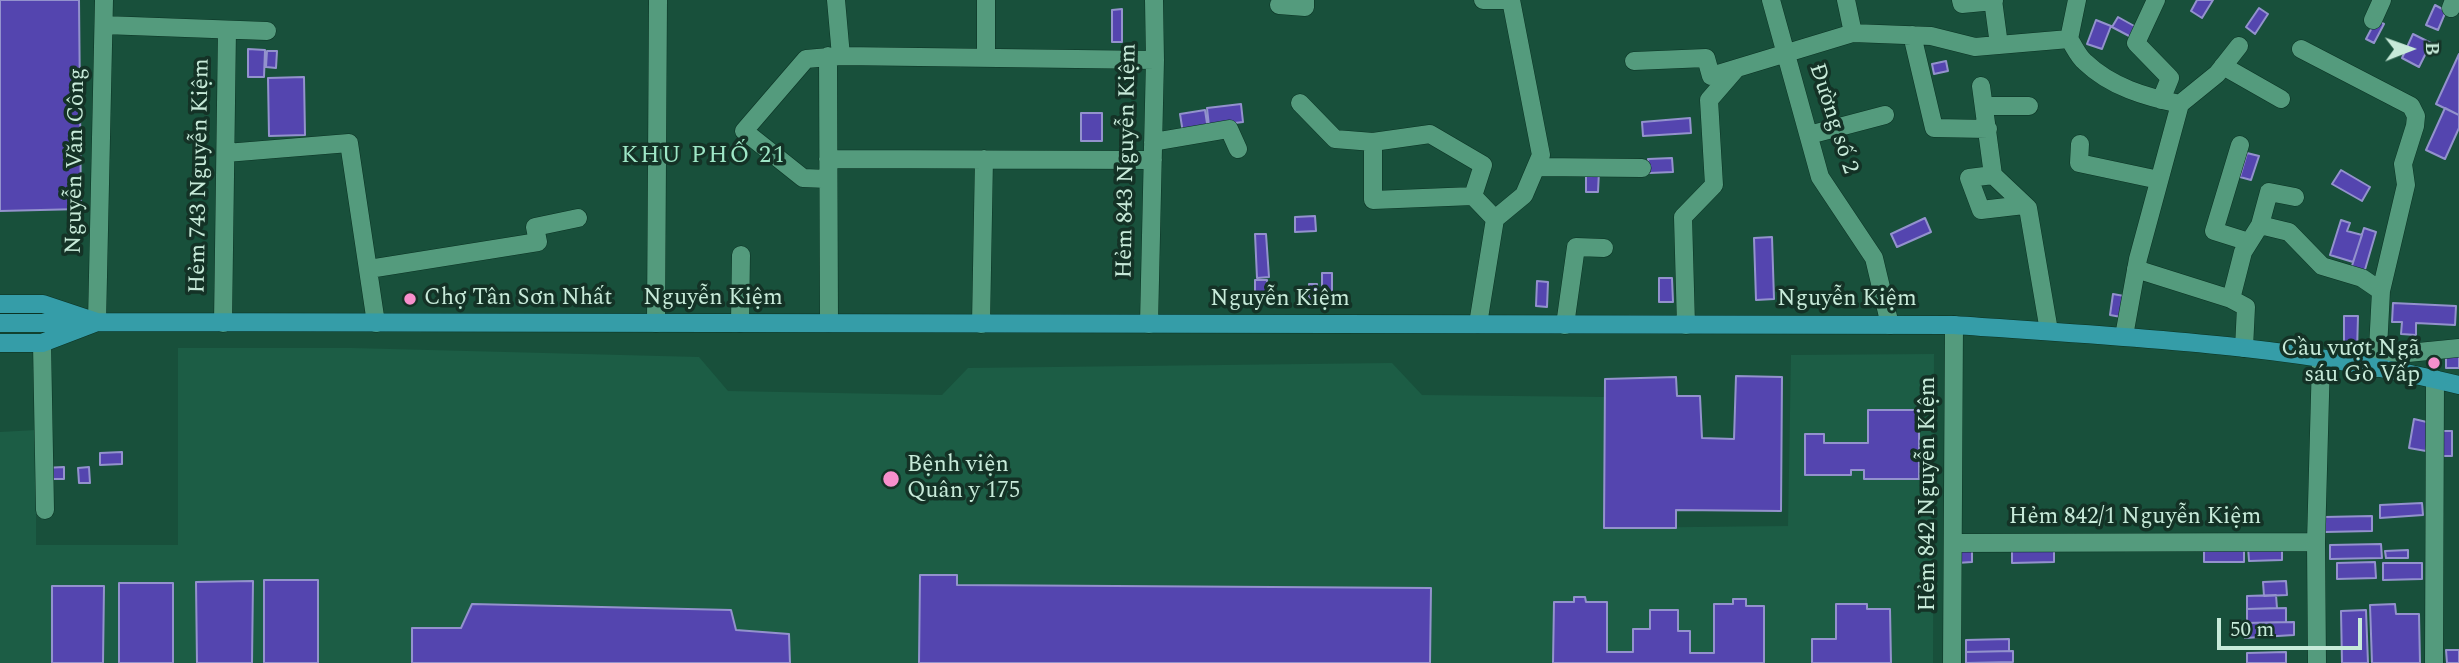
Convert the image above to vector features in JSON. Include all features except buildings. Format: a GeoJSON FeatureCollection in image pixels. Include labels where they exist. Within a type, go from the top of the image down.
{"type":"FeatureCollection","features":[{"type":"Feature","properties":{"kind":"main road","name":"Nguyễn Kiệm"},"geometry":{"type":"LineString","coordinates":[[0,304],[43,304],[97,323],[1954,325],[2124,337],[2244,348],[2322,359],[2378,362],[2459,385]]}},
{"type":"Feature","properties":{"kind":"main road"},"geometry":{"type":"LineString","coordinates":[[0,323],[97,323]]}},
{"type":"Feature","properties":{"kind":"main road","name":"Nguyễn Kiệm"},"geometry":{"type":"LineString","coordinates":[[0,343],[42,343],[97,323]]}},
{"type":"Feature","properties":{"kind":"street","name":"Nguyễn Văn Công"},"geometry":{"type":"LineString","coordinates":[[97,323],[104,0]]}},
{"type":"Feature","properties":{"kind":"street"},"geometry":{"type":"LineString","coordinates":[[656,323],[658,0]]}},
{"type":"Feature","properties":{"kind":"street"},"geometry":{"type":"LineString","coordinates":[[829,323],[828,159],[836,0]]}},
{"type":"Feature","properties":{"kind":"street"},"geometry":{"type":"LineString","coordinates":[[986,0],[986,58]]}},
{"type":"Feature","properties":{"kind":"street","name":"Hẻm 843 Nguyễn Kiệm"},"geometry":{"type":"LineString","coordinates":[[1149,324],[1154,0]]}},
{"type":"Feature","properties":{"kind":"street"},"geometry":{"type":"LineString","coordinates":[[1279,5],[1305,7],[1305,0]]}},
{"type":"Feature","properties":{"kind":"street"},"geometry":{"type":"LineString","coordinates":[[1478,324],[1495,219],[1524,195],[1541,155],[1511,1],[1483,0]]}},
{"type":"Feature","properties":{"kind":"street","name":"Đường số 2"},"geometry":{"type":"LineString","coordinates":[[1771,0],[1820,177],[1874,258],[1890,325]]}},
{"type":"Feature","properties":{"kind":"street"},"geometry":{"type":"LineString","coordinates":[[1846,0],[1853,33]]}},
{"type":"Feature","properties":{"kind":"street"},"geometry":{"type":"LineString","coordinates":[[1961,0],[1962,4],[1994,1],[1999,46]]}},
{"type":"Feature","properties":{"kind":"street"},"geometry":{"type":"LineString","coordinates":[[2077,0],[2069,39],[2084,62],[2118,85],[2161,100],[2180,103]]}},
{"type":"Feature","properties":{"kind":"street"},"geometry":{"type":"LineString","coordinates":[[2156,0],[2136,43],[2170,78],[2161,100]]}},
{"type":"Feature","properties":{"kind":"street"},"geometry":{"type":"LineString","coordinates":[[2373,20],[2382,0]]}},
{"type":"Feature","properties":{"kind":"street","name":"Hẻm 743 Nguyễn Kiệm"},"geometry":{"type":"LineString","coordinates":[[104,25],[267,32]]}},
{"type":"Feature","properties":{"kind":"street","name":"Hẻm 743 Nguyễn Kiệm"},"geometry":{"type":"LineString","coordinates":[[223,323],[227,30]]}},
{"type":"Feature","properties":{"kind":"street"},"geometry":{"type":"LineString","coordinates":[[1634,61],[1706,58],[1711,76],[1853,33],[1931,36],[1975,47],[2069,39]]}},
{"type":"Feature","properties":{"kind":"street"},"geometry":{"type":"LineString","coordinates":[[1912,35],[1934,128],[1988,129]]}},
{"type":"Feature","properties":{"kind":"street"},"geometry":{"type":"LineString","coordinates":[[2124,337],[2136,269],[2180,103],[2222,66],[2239,46]]}},
{"type":"Feature","properties":{"kind":"street"},"geometry":{"type":"LineString","coordinates":[[2301,49],[2411,106],[2415,111],[2415,125],[2403,164],[2406,185],[2381,291],[2378,362],[2459,348]]}},
{"type":"Feature","properties":{"kind":"street"},"geometry":{"type":"LineString","coordinates":[[828,179],[803,178],[744,131],[806,59],[835,56],[1155,60]]}},
{"type":"Feature","properties":{"kind":"street"},"geometry":{"type":"LineString","coordinates":[[2222,66],[2281,99]]}},
{"type":"Feature","properties":{"kind":"street"},"geometry":{"type":"LineString","coordinates":[[1686,325],[1683,217],[1714,185],[1709,100],[1735,69]]}},
{"type":"Feature","properties":{"kind":"street"},"geometry":{"type":"LineString","coordinates":[[1982,86],[1993,175],[2028,208],[2049,331]]}},
{"type":"Feature","properties":{"kind":"street"},"geometry":{"type":"LineString","coordinates":[[1300,103],[1335,139],[1373,142],[1430,134],[1483,165],[1473,196]]}},
{"type":"Feature","properties":{"kind":"street"},"geometry":{"type":"LineString","coordinates":[[1984,106],[2029,106]]}},
{"type":"Feature","properties":{"kind":"street"},"geometry":{"type":"LineString","coordinates":[[1809,135],[1885,115]]}},
{"type":"Feature","properties":{"kind":"street"},"geometry":{"type":"LineString","coordinates":[[828,159],[984,159],[1153,151],[1229,129],[1238,149]]}},
{"type":"Feature","properties":{"kind":"street"},"geometry":{"type":"LineString","coordinates":[[1373,142],[1373,200],[1473,196],[1495,219]]}},
{"type":"Feature","properties":{"kind":"street"},"geometry":{"type":"LineString","coordinates":[[226,153],[349,143],[376,323]]}},
{"type":"Feature","properties":{"kind":"street"},"geometry":{"type":"LineString","coordinates":[[2080,144],[2079,163],[2160,180]]}},
{"type":"Feature","properties":{"kind":"street"},"geometry":{"type":"LineString","coordinates":[[2240,145],[2214,231],[2249,242]]}},
{"type":"Feature","properties":{"kind":"street"},"geometry":{"type":"LineString","coordinates":[[981,324],[984,159]]}},
{"type":"Feature","properties":{"kind":"street"},"geometry":{"type":"LineString","coordinates":[[1536,167],[1642,168]]}},
{"type":"Feature","properties":{"kind":"street"},"geometry":{"type":"LineString","coordinates":[[1993,175],[1969,178],[1981,210],[2024,205]]}},
{"type":"Feature","properties":{"kind":"street"},"geometry":{"type":"LineString","coordinates":[[2231,299],[2243,251],[2259,225],[2269,192],[2295,197]]}},
{"type":"Feature","properties":{"kind":"street"},"geometry":{"type":"LineString","coordinates":[[369,269],[538,242],[535,227],[578,218]]}},
{"type":"Feature","properties":{"kind":"street"},"geometry":{"type":"LineString","coordinates":[[2259,225],[2289,232],[2322,266],[2362,278],[2381,291]]}},
{"type":"Feature","properties":{"kind":"street"},"geometry":{"type":"LineString","coordinates":[[1565,325],[1576,247],[1604,248]]}},
{"type":"Feature","properties":{"kind":"street"},"geometry":{"type":"LineString","coordinates":[[740,323],[741,254]]}},
{"type":"Feature","properties":{"kind":"street"},"geometry":{"type":"LineString","coordinates":[[2136,269],[2231,299],[2246,307],[2244,348]]}},
{"type":"Feature","properties":{"kind":"street","name":"Hẻm 842 Nguyễn Kiệm"},"geometry":{"type":"LineString","coordinates":[[1952,663],[1954,325]]}},
{"type":"Feature","properties":{"kind":"street"},"geometry":{"type":"LineString","coordinates":[[42,343],[45,510]]}},
{"type":"Feature","properties":{"kind":"street"},"geometry":{"type":"LineString","coordinates":[[2317,663],[2316,542],[2322,359]]}},
{"type":"Feature","properties":{"kind":"street"},"geometry":{"type":"LineString","coordinates":[[2434,663],[2435,379]]}},
{"type":"Feature","properties":{"kind":"street","name":"Hẻm 842/1 Nguyễn Kiệm"},"geometry":{"type":"LineString","coordinates":[[1954,543],[2316,542]]}},
{"type":"Feature","properties":{"kind":"shaded area","name":"Bệnh viện Quân y 175"},"geometry":{"type":"Polygon","coordinates":[[[178,348],[352,348],[699,357],[728,391],[942,395],[968,368],[1392,363],[1422,395],[1605,397],[1604,528],[1788,526],[1791,355],[1934,354],[1933,663],[0,663],[0,432],[36,430],[36,545],[178,545],[178,348]]]}},
{"type":"Feature","properties":{"kind":"place","name":"Chợ Tân Sơn Nhất"},"geometry":{"type":"Point","coordinates":[410,299]}},
{"type":"Feature","properties":{"kind":"place","name":"Cầu vượt Ngã sáu Gò Vấp"},"geometry":{"type":"Point","coordinates":[2434,363]}},
{"type":"Feature","properties":{"kind":"place","name":"Bệnh viện Quân y 175"},"geometry":{"type":"Point","coordinates":[891,479]}},
{"type":"Feature","properties":{"kind":"district","name":"KHU PHỐ 21"},"geometry":{"type":"Point","coordinates":[704,157]}}]}
